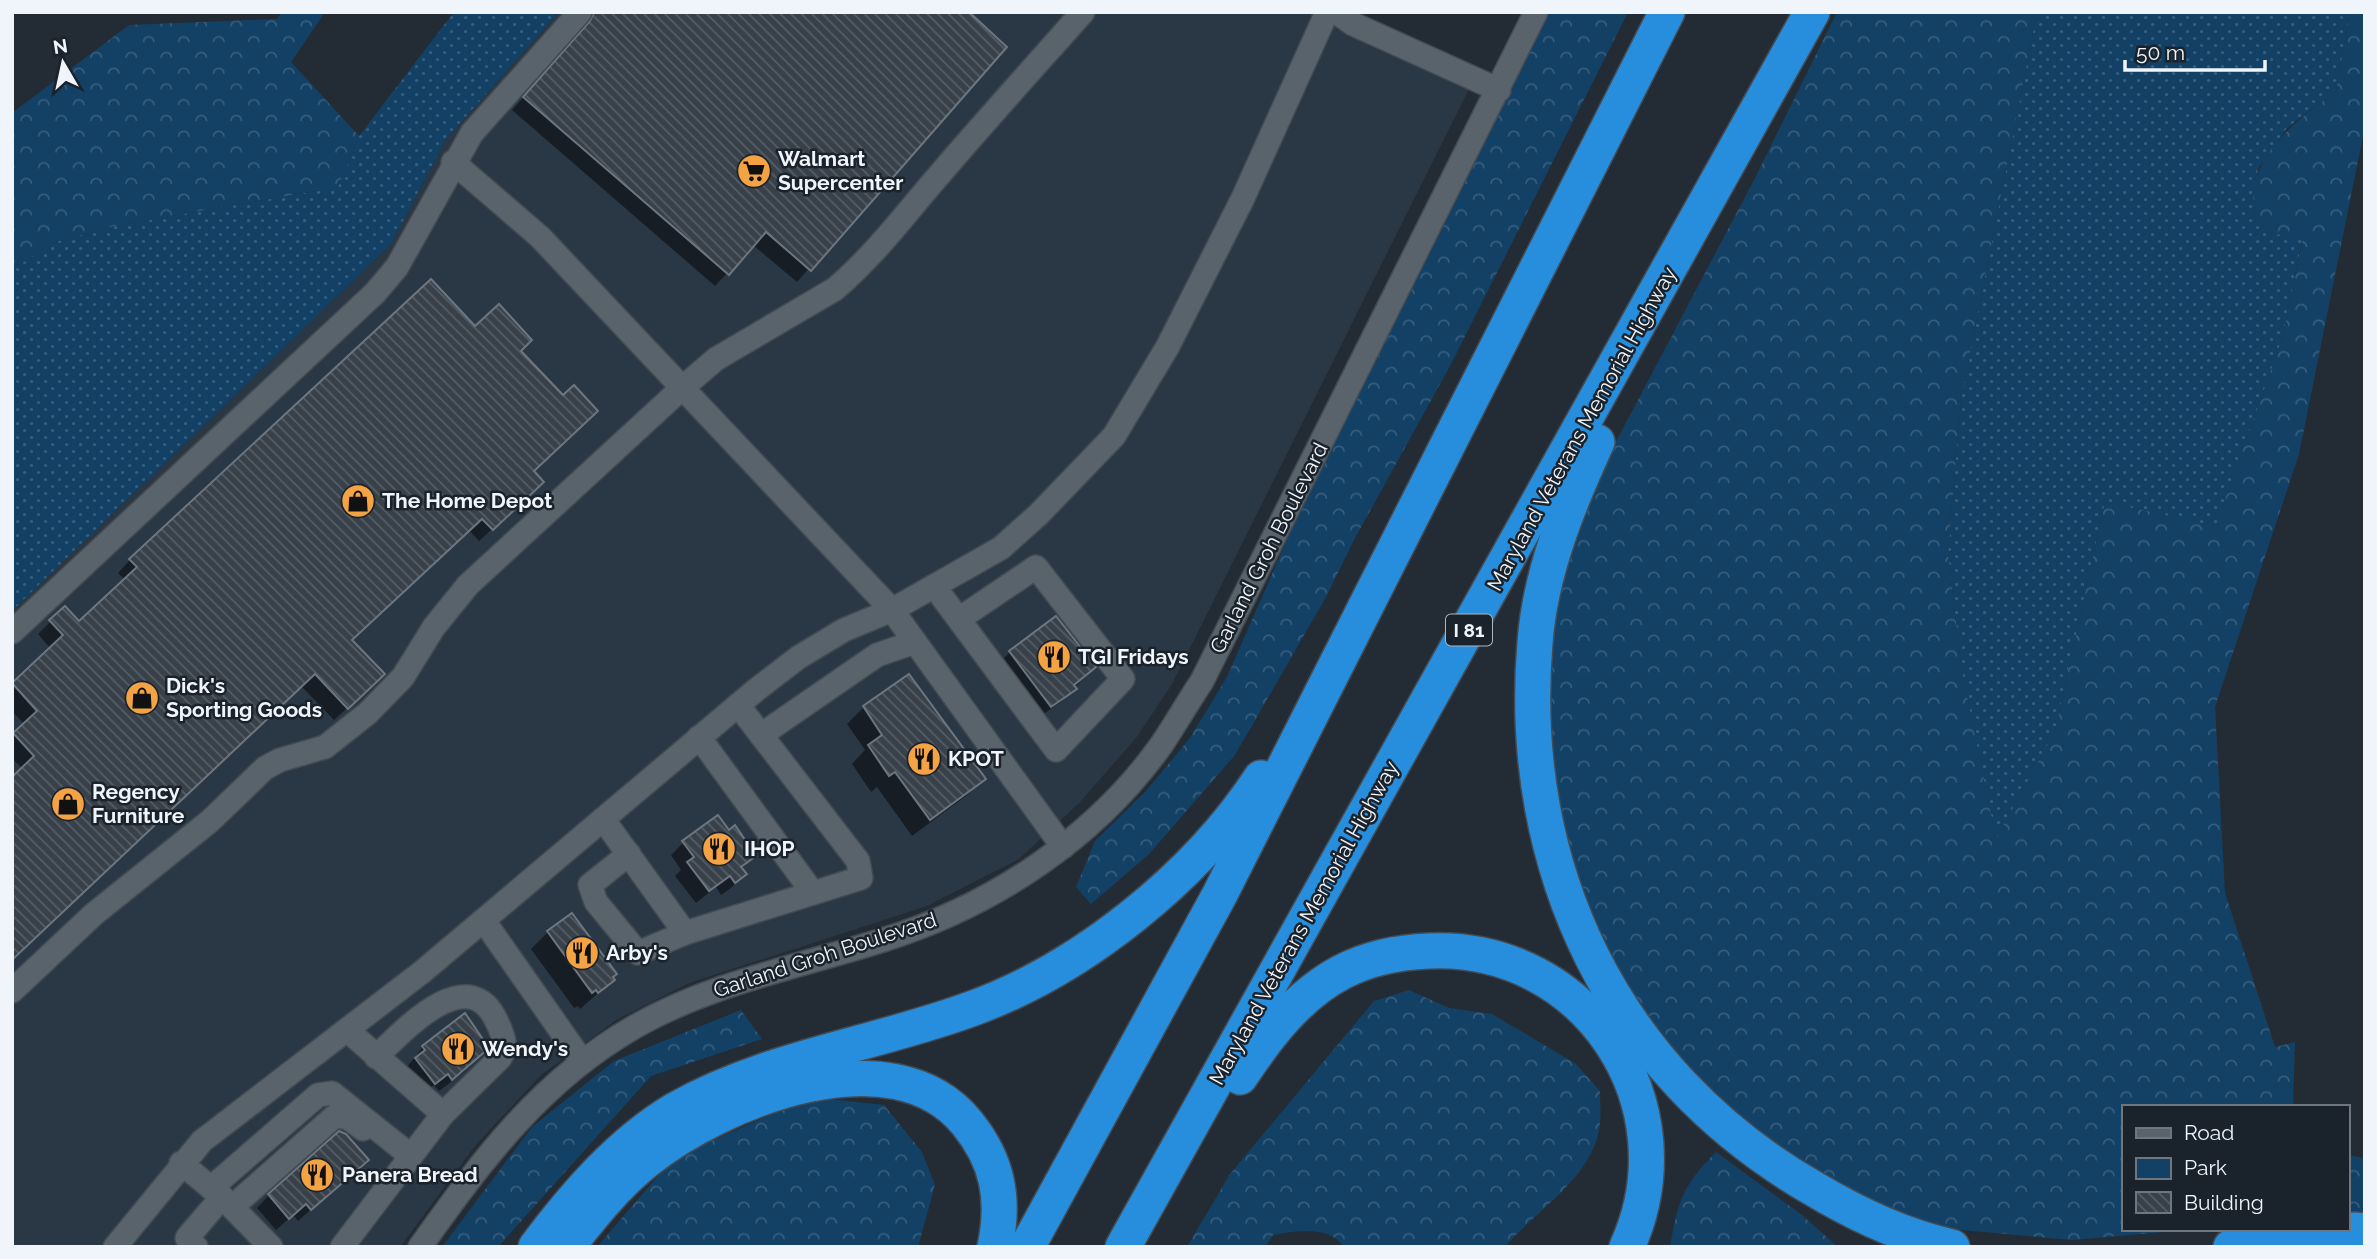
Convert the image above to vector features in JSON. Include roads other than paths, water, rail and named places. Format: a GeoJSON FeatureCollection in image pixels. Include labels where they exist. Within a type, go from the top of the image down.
{"type":"FeatureCollection","features":[{"type":"Feature","properties":{"kind":"highway"},"geometry":{"type":"LineString","coordinates":[[1027,1247],[1220,894],[1378,587],[1667,12]]}},
{"type":"Feature","properties":{"kind":"highway","name":"Maryland Veterans Memorial Highway"},"geometry":{"type":"LineString","coordinates":[[1123,1247],[1812,12]]}},
{"type":"Feature","properties":{"kind":"highway"},"geometry":{"type":"LineString","coordinates":[[1691,233],[1582,474],[1544,584],[1535,640],[1532,688],[1535,762],[1544,827],[1562,892],[1612,993],[1635,1030],[1698,1102],[1742,1142],[1784,1172],[1834,1201],[1890,1227],[1952,1247]]}},
{"type":"Feature","properties":{"kind":"highway"},"geometry":{"type":"LineString","coordinates":[[536,1247],[593,1177],[673,1111],[717,1089],[763,1071],[973,1009],[1067,961],[1117,927],[1160,892],[1226,825],[1259,781],[1378,587]]}},
{"type":"Feature","properties":{"kind":"highway"},"geometry":{"type":"LineString","coordinates":[[1129,1247],[1258,1050],[1309,993],[1343,972],[1380,957],[1454,949],[1494,956],[1538,973],[1571,995],[1598,1022],[1622,1059],[1638,1098],[1647,1145],[1637,1223],[1627,1247]]}},
{"type":"Feature","properties":{"kind":"highway"},"geometry":{"type":"LineString","coordinates":[[567,1247],[608,1193],[685,1134],[727,1112],[769,1095],[830,1081],[874,1078],[909,1085],[937,1096],[960,1114],[979,1138],[992,1163],[1000,1190],[1000,1220],[995,1247]]}},
{"type":"Feature","properties":{"kind":"highway"},"geometry":{"type":"LineString","coordinates":[[2231,1247],[2347,1231]]}},
{"type":"Feature","properties":{"kind":"street"},"geometry":{"type":"LineString","coordinates":[[12,632],[375,293],[397,267],[472,132],[580,12]]}},
{"type":"Feature","properties":{"kind":"street"},"geometry":{"type":"LineString","coordinates":[[12,991],[94,914],[210,821],[265,768],[280,760],[325,747],[368,713],[403,677],[434,627],[468,585],[681,388],[716,359],[835,289],[850,277],[891,235],[957,154],[1083,12]]}},
{"type":"Feature","properties":{"kind":"street"},"geometry":{"type":"LineString","coordinates":[[115,1247],[181,1163],[202,1141],[484,921],[738,705],[799,657],[844,630],[892,610],[1012,539],[1114,436],[1144,391],[1243,198],[1327,12]]}},
{"type":"Feature","properties":{"kind":"street"},"geometry":{"type":"LineString","coordinates":[[1336,12],[1353,24],[1499,90]]}},
{"type":"Feature","properties":{"kind":"street","name":"Garland Groh Boulevard"},"geometry":{"type":"LineString","coordinates":[[420,1247],[500,1138],[538,1098],[582,1061],[635,1027],[681,1003],[937,921],[1022,876],[1063,847],[1116,798],[1161,745],[1202,681],[1536,12]]}},
{"type":"Feature","properties":{"kind":"street"},"geometry":{"type":"LineString","coordinates":[[453,162],[540,237],[892,610],[1063,847]]}},
{"type":"Feature","properties":{"kind":"street"},"geometry":{"type":"LineString","coordinates":[[934,586],[1056,750],[1123,678],[1012,539]]}},
{"type":"Feature","properties":{"kind":"street"},"geometry":{"type":"LineString","coordinates":[[960,618],[1036,568]]}},
{"type":"Feature","properties":{"kind":"street"},"geometry":{"type":"LineString","coordinates":[[761,735],[877,654],[915,642]]}},
{"type":"Feature","properties":{"kind":"street"},"geometry":{"type":"LineString","coordinates":[[629,854],[590,886],[596,902],[638,953],[685,933],[860,878],[858,861],[738,705]]}},
{"type":"Feature","properties":{"kind":"street"},"geometry":{"type":"LineString","coordinates":[[699,737],[813,892]]}},
{"type":"Feature","properties":{"kind":"street"},"geometry":{"type":"LineString","coordinates":[[603,819],[685,933]]}},
{"type":"Feature","properties":{"kind":"street"},"geometry":{"type":"LineString","coordinates":[[484,921],[582,1061]]}},
{"type":"Feature","properties":{"kind":"street"},"geometry":{"type":"LineString","coordinates":[[342,1247],[402,1149],[443,1114],[500,1058],[505,1050],[504,1039],[493,1013],[482,1001],[467,995],[446,1000],[403,1031],[376,1057]]}},
{"type":"Feature","properties":{"kind":"street"},"geometry":{"type":"LineString","coordinates":[[347,1030],[443,1114]]}},
{"type":"Feature","properties":{"kind":"street"},"geometry":{"type":"LineString","coordinates":[[196,1247],[187,1238],[318,1095],[332,1093],[402,1149]]}},
{"type":"Feature","properties":{"kind":"street"},"geometry":{"type":"LineString","coordinates":[[181,1163],[222,1197],[271,1247]]}},
{"type":"Feature","properties":{"kind":"place","name":"Walmart Supercenter"},"geometry":{"type":"Point","coordinates":[754,171]}},
{"type":"Feature","properties":{"kind":"place","name":"The Home Depot"},"geometry":{"type":"Point","coordinates":[358,501]}},
{"type":"Feature","properties":{"kind":"place","name":"TGI Fridays"},"geometry":{"type":"Point","coordinates":[1054,657]}},
{"type":"Feature","properties":{"kind":"place","name":"Dick's Sporting Goods"},"geometry":{"type":"Point","coordinates":[142,698]}},
{"type":"Feature","properties":{"kind":"place","name":"KPOT"},"geometry":{"type":"Point","coordinates":[924,759]}},
{"type":"Feature","properties":{"kind":"place","name":"Regency Furniture"},"geometry":{"type":"Point","coordinates":[68,804]}},
{"type":"Feature","properties":{"kind":"place","name":"IHOP"},"geometry":{"type":"Point","coordinates":[719,849]}},
{"type":"Feature","properties":{"kind":"place","name":"Arby's"},"geometry":{"type":"Point","coordinates":[582,953]}},
{"type":"Feature","properties":{"kind":"place","name":"Wendy's"},"geometry":{"type":"Point","coordinates":[458,1049]}},
{"type":"Feature","properties":{"kind":"place","name":"Panera Bread"},"geometry":{"type":"Point","coordinates":[317,1175]}}]}
